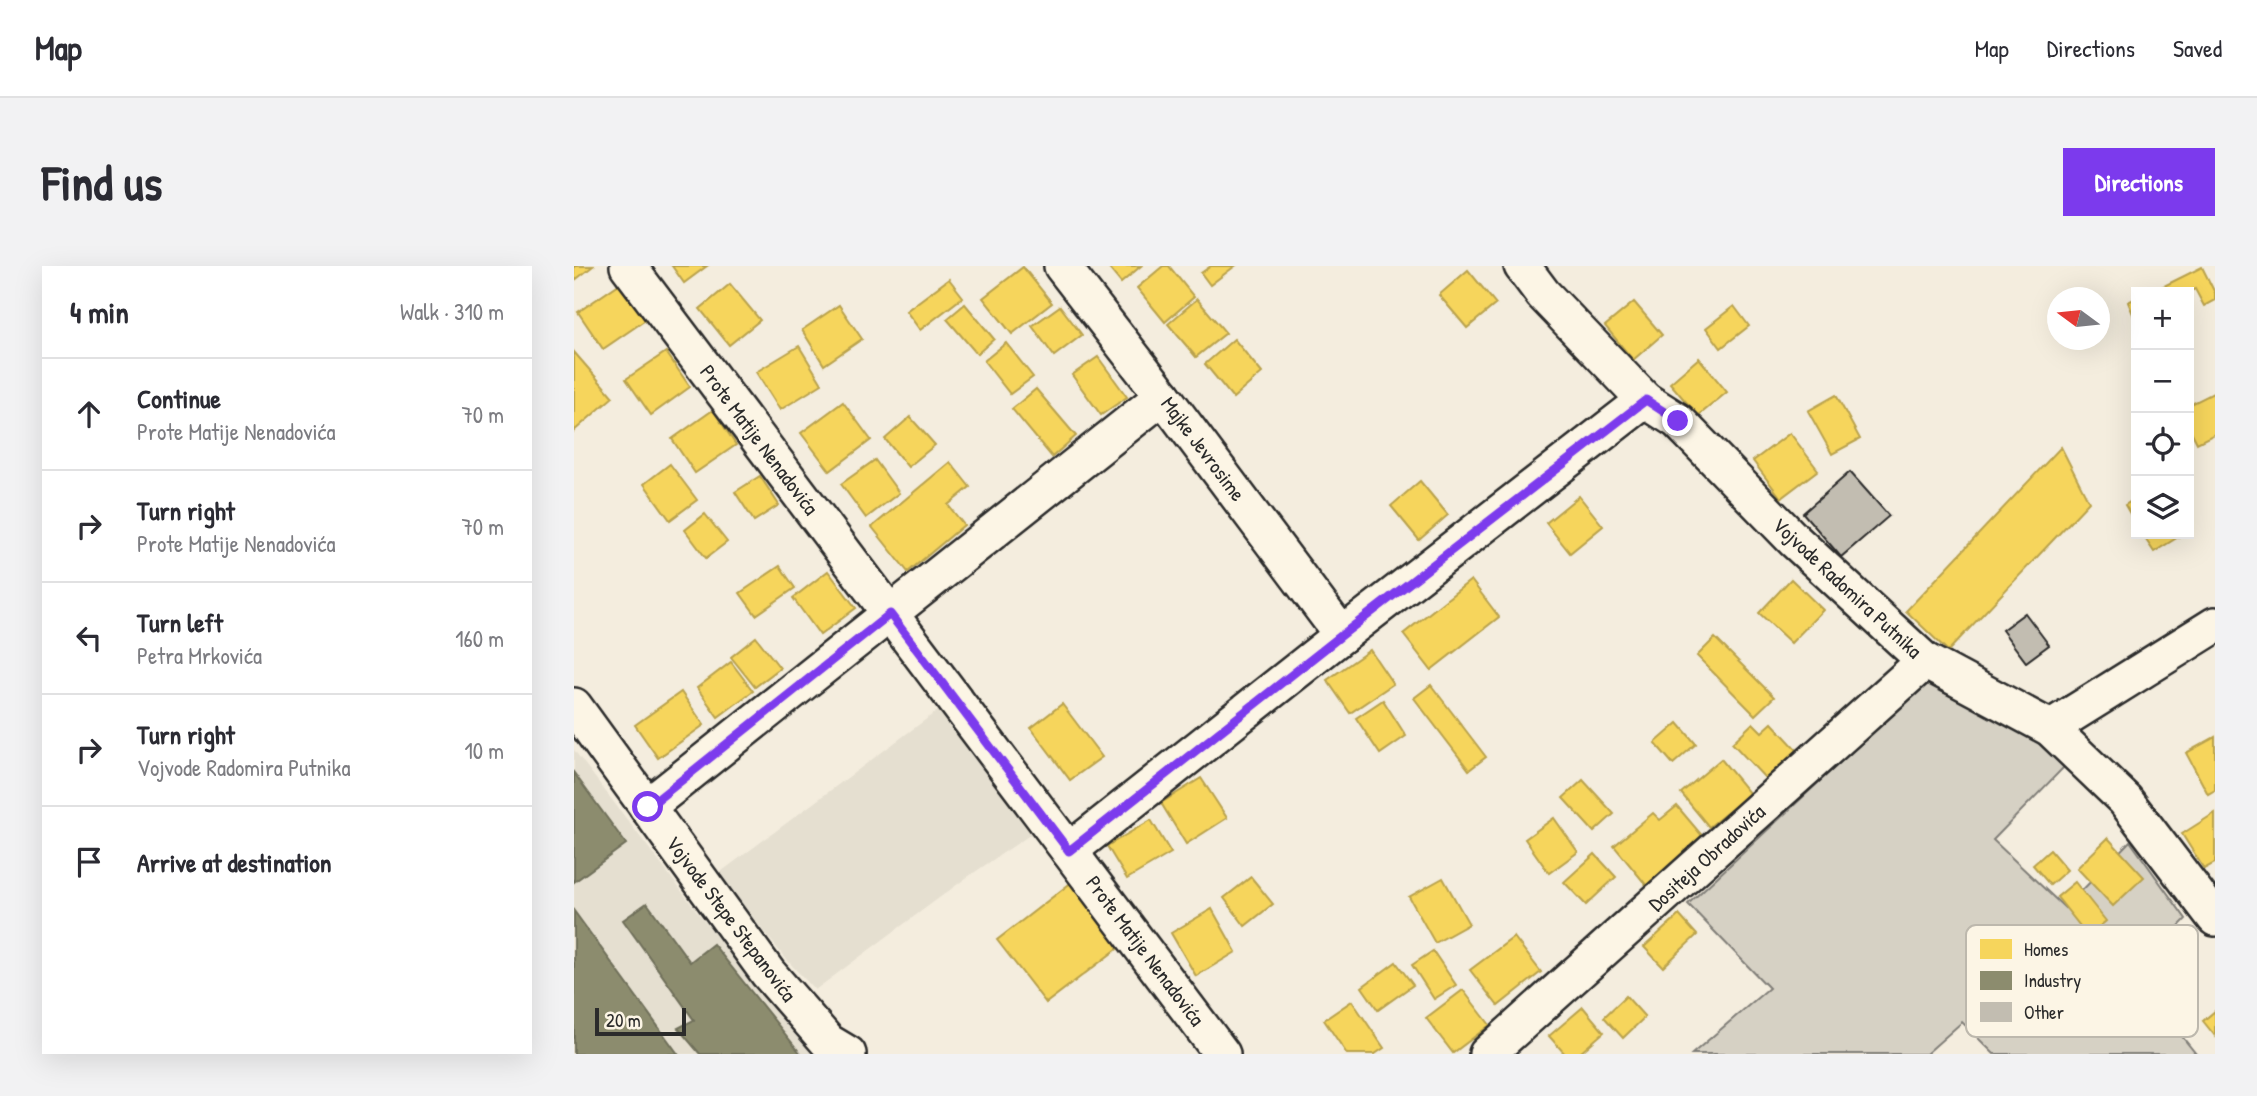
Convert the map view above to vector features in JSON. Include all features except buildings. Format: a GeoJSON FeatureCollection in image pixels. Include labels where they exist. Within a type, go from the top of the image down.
{"type":"FeatureCollection","features":[{"type":"Feature","properties":{"kind":"street","name":"Prote Matije Nenadovića"},"geometry":{"type":"LineString","coordinates":[[628,266],[1222,1054]]}},
{"type":"Feature","properties":{"kind":"street","name":"Majke Jevrosime"},"geometry":{"type":"LineString","coordinates":[[1062,266],[1342,635]]}},
{"type":"Feature","properties":{"kind":"street","name":"Vojvode Radomira Putnika"},"geometry":{"type":"LineString","coordinates":[[1522,266],[1543,294],[1646,400],[1678,421],[1795,541],[1925,661],[2050,728],[2125,800],[2215,918]]}},
{"type":"Feature","properties":{"kind":"street"},"geometry":{"type":"LineString","coordinates":[[648,807],[1163,396]]}},
{"type":"Feature","properties":{"kind":"street"},"geometry":{"type":"LineString","coordinates":[[1069,851],[1646,400]]}},
{"type":"Feature","properties":{"kind":"street"},"geometry":{"type":"LineString","coordinates":[[2050,728],[2215,625]]}},
{"type":"Feature","properties":{"kind":"street","name":"Dositeja Obradovića"},"geometry":{"type":"LineString","coordinates":[[1487,1054],[1925,661]]}},
{"type":"Feature","properties":{"kind":"street","name":"Vojvode Stepe Stepanovića"},"geometry":{"type":"LineString","coordinates":[[574,706],[768,973],[828,1042],[848,1054]]}},
{"type":"Feature","properties":{"kind":"shaded area"},"geometry":{"type":"Polygon","coordinates":[[[1936,673],[2033,726],[2065,766],[1993,840],[2065,908],[2130,841],[2186,919],[2180,925],[1966,925],[1966,1026],[1962,1022],[1926,1054],[1692,1054],[1769,988],[1688,904],[1936,673]]]}},
{"type":"Feature","properties":{"kind":"shaded area"},"geometry":{"type":"Polygon","coordinates":[[[952,700],[1052,820],[966,878],[815,990],[785,958],[718,874],[952,700]]]}},
{"type":"Feature","properties":{"kind":"shaded area"},"geometry":{"type":"Polygon","coordinates":[[[574,750],[699,914],[812,1054],[574,1054],[574,750]]]}},
{"type":"Feature","properties":{"kind":"shaded area"},"geometry":{"type":"Polygon","coordinates":[[[1977,1037],[2182,1037],[2196,1054],[1994,1054],[1977,1037]]]}},
{"type":"Feature","properties":{"kind":"route"},"geometry":{"type":"LineString","coordinates":[[648,807],[890,614],[1069,851],[1646,400],[1678,421]]}}]}
